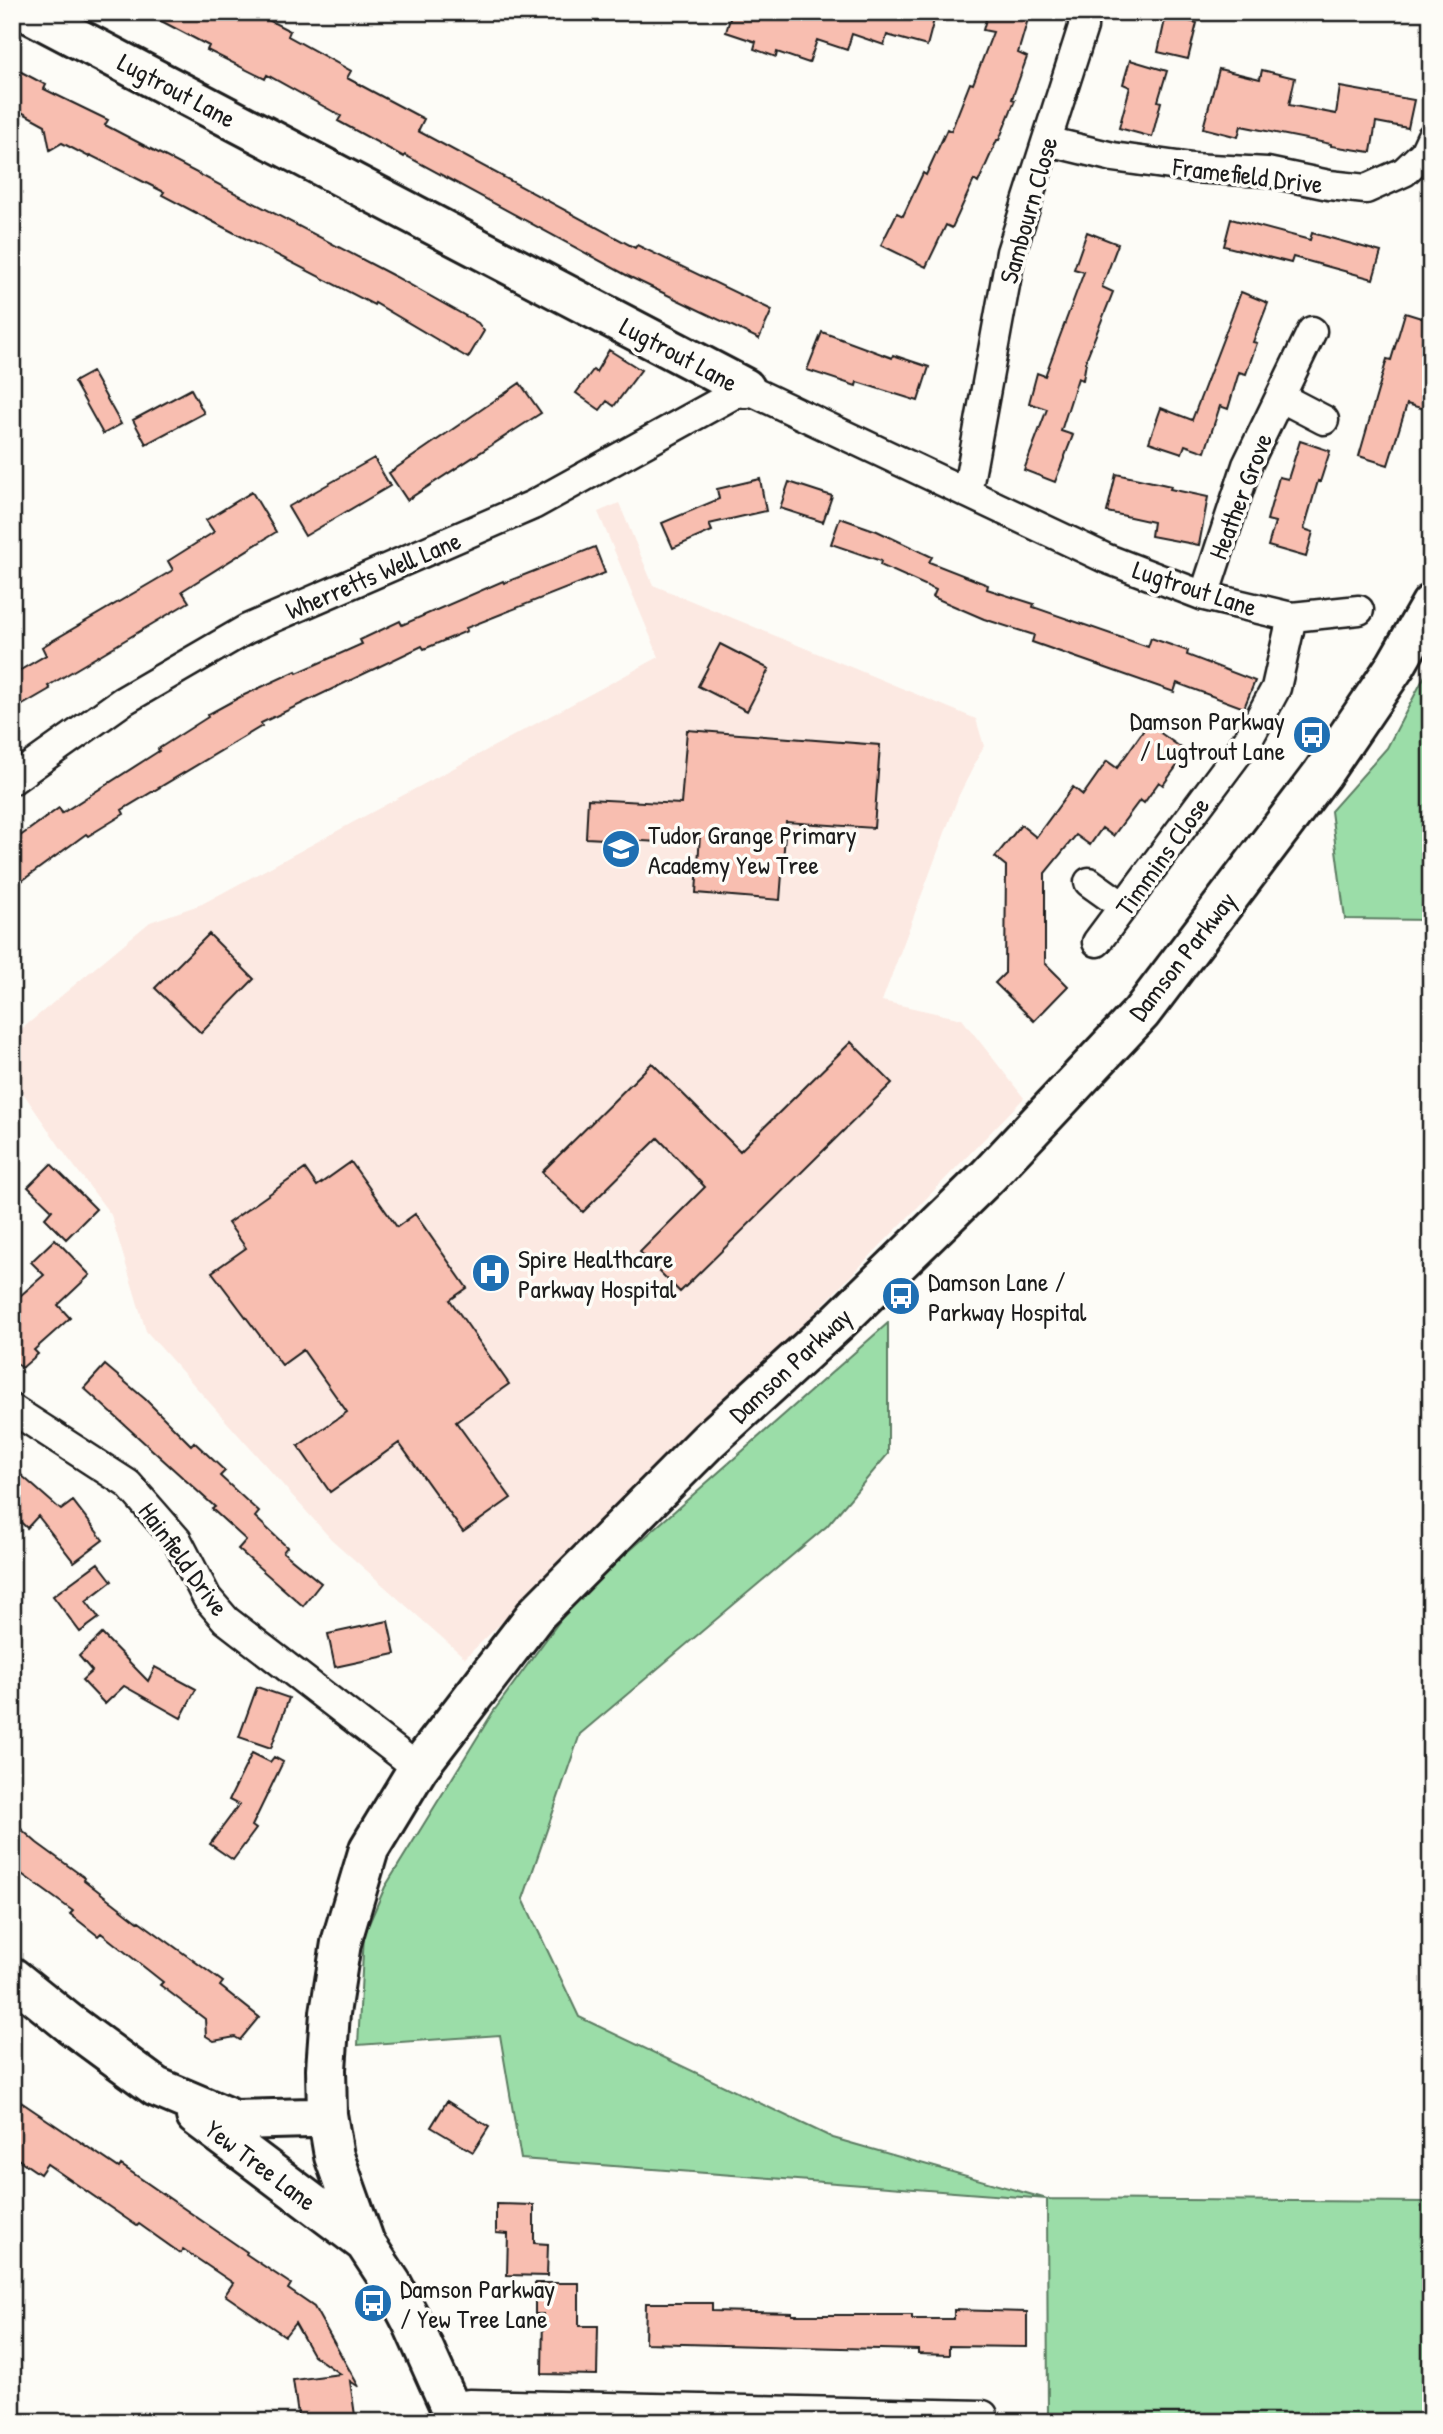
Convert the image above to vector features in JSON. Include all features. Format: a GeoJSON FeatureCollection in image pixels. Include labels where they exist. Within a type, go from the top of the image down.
{"type":"FeatureCollection","features":[{"type":"Feature","properties":{"kind":"street","name":"Lugtrout Lane"},"geometry":{"type":"LineString","coordinates":[[27,12],[745,388],[1105,558],[1204,596],[1292,617],[1359,610]]}},
{"type":"Feature","properties":{"kind":"street","name":"Sambourn Close"},"geometry":{"type":"LineString","coordinates":[[967,493],[1010,252],[1083,27],[1083,12]]}},
{"type":"Feature","properties":{"kind":"street","name":"Framefield Drive"},"geometry":{"type":"LineString","coordinates":[[1047,141],[1114,157],[1192,168],[1267,172],[1329,185],[1366,189],[1404,172],[1424,153],[1431,138]]}},
{"type":"Feature","properties":{"kind":"street","name":"Heather Grove"},"geometry":{"type":"LineString","coordinates":[[1204,596],[1247,465],[1312,331]]}},
{"type":"Feature","properties":{"kind":"street","name":"Wherretts Well Lane"},"geometry":{"type":"LineString","coordinates":[[12,780],[123,701],[247,629],[533,505],[745,388]]}},
{"type":"Feature","properties":{"kind":"street","name":"Heather Grove"},"geometry":{"type":"LineString","coordinates":[[1280,397],[1324,419]]}},
{"type":"Feature","properties":{"kind":"street","name":"Damson Parkway"},"geometry":{"type":"LineString","coordinates":[[327,2114],[326,2069],[330,2013],[341,1943],[369,1849],[418,1768],[537,1612],[708,1441],[838,1322],[988,1176],[1141,1013],[1322,774],[1396,665],[1431,604]]}},
{"type":"Feature","properties":{"kind":"street","name":"Timmins Close"},"geometry":{"type":"LineString","coordinates":[[1097,942],[1249,738],[1276,688],[1292,617]]}},
{"type":"Feature","properties":{"kind":"street"},"geometry":{"type":"LineString","coordinates":[[1089,882],[1125,907]]}},
{"type":"Feature","properties":{"kind":"street","name":"Hainfield Drive"},"geometry":{"type":"LineString","coordinates":[[12,1409],[128,1484],[177,1540],[207,1598],[226,1620],[418,1768]]}},
{"type":"Feature","properties":{"kind":"street","name":"Yew Tree Lane"},"geometry":{"type":"LineString","coordinates":[[12,1977],[68,2023],[365,2243]]}},
{"type":"Feature","properties":{"kind":"street","name":"Yew Tree Lane"},"geometry":{"type":"LineString","coordinates":[[156,2087],[234,2120],[310,2118],[327,2114],[334,2155],[365,2243],[392,2284],[412,2322],[451,2414]]}},
{"type":"Feature","properties":{"kind":"street"},"geometry":{"type":"LineString","coordinates":[[451,2414],[468,2404],[983,2414]]}},
{"type":"Feature","properties":{"kind":"shaded area","name":"Spire Healthcare Parkway Hospital"},"geometry":{"type":"Polygon","coordinates":[[[619,503],[653,585],[976,719],[984,746],[959,795],[882,1001],[962,1019],[1024,1098],[699,1432],[465,1658],[331,1539],[146,1331],[111,1215],[12,1077],[12,1037],[150,922],[202,904],[659,657],[598,512],[619,503]]]}},
{"type":"Feature","properties":{"kind":"green space"},"geometry":{"type":"Polygon","coordinates":[[[1431,664],[1431,920],[1345,919],[1331,811],[1387,748],[1431,664]]]}},
{"type":"Feature","properties":{"kind":"green space"},"geometry":{"type":"Polygon","coordinates":[[[888,1323],[888,1454],[827,1526],[580,1734],[523,1899],[579,2017],[833,2138],[1047,2199],[521,2159],[500,2035],[358,2045],[364,1935],[385,1887],[493,1712],[577,1597],[888,1323]]]}},
{"type":"Feature","properties":{"kind":"green space"},"geometry":{"type":"Polygon","coordinates":[[[1047,2199],[1431,2202],[1431,2422],[1048,2422],[1047,2199]]]}},
{"type":"Feature","properties":{"kind":"building"},"geometry":{"type":"Polygon","coordinates":[[[144,12],[253,12],[290,31],[288,36],[351,71],[347,78],[424,119],[418,131],[635,248],[637,245],[772,310],[759,339],[628,276],[405,155],[404,157],[338,121],[341,116],[267,75],[265,79],[207,50],[209,46],[144,12]]]}},
{"type":"Feature","properties":{"kind":"building"},"geometry":{"type":"Polygon","coordinates":[[[732,12],[936,12],[927,46],[887,35],[884,45],[852,34],[847,50],[817,40],[809,63],[777,52],[776,57],[754,49],[756,42],[726,32],[732,12]]]}},
{"type":"Feature","properties":{"kind":"building"},"geometry":{"type":"Polygon","coordinates":[[[988,12],[1030,12],[1018,53],[1027,57],[1012,99],[1015,100],[999,140],[978,183],[974,180],[952,228],[946,225],[926,267],[881,245],[897,213],[903,216],[947,129],[951,131],[970,83],[973,84],[993,32],[983,30],[988,12]]]}},
{"type":"Feature","properties":{"kind":"building"},"geometry":{"type":"Polygon","coordinates":[[[1166,15],[1197,23],[1188,59],[1158,52],[1166,15]]]}},
{"type":"Feature","properties":{"kind":"building"},"geometry":{"type":"Polygon","coordinates":[[[1130,60],[1167,71],[1158,101],[1161,102],[1152,137],[1119,128],[1130,87],[1123,84],[1130,60]]]}},
{"type":"Feature","properties":{"kind":"building"},"geometry":{"type":"Polygon","coordinates":[[[12,67],[46,85],[44,89],[108,120],[105,125],[396,277],[478,323],[484,331],[468,358],[375,303],[374,305],[223,227],[162,195],[164,192],[90,155],[89,157],[62,143],[50,150],[45,125],[12,107],[12,67]]]}},
{"type":"Feature","properties":{"kind":"building"},"geometry":{"type":"Polygon","coordinates":[[[1219,69],[1260,79],[1262,70],[1295,78],[1289,105],[1336,114],[1340,87],[1414,100],[1408,128],[1376,122],[1371,152],[1241,126],[1238,137],[1203,128],[1219,69]]]}},
{"type":"Feature","properties":{"kind":"building"},"geometry":{"type":"Polygon","coordinates":[[[1231,219],[1310,240],[1312,233],[1381,252],[1373,279],[1293,257],[1291,263],[1224,246],[1231,219]]]}},
{"type":"Feature","properties":{"kind":"building"},"geometry":{"type":"Polygon","coordinates":[[[1087,232],[1118,244],[1102,287],[1113,292],[1087,357],[1083,380],[1078,378],[1061,431],[1073,435],[1055,482],[1024,470],[1047,409],[1029,403],[1037,373],[1045,376],[1084,272],[1074,269],[1087,232]]]}},
{"type":"Feature","properties":{"kind":"building"},"geometry":{"type":"Polygon","coordinates":[[[1241,292],[1268,303],[1253,342],[1257,343],[1246,374],[1239,372],[1228,409],[1220,406],[1205,452],[1185,445],[1182,453],[1149,442],[1161,408],[1192,420],[1241,292]]]}},
{"type":"Feature","properties":{"kind":"building"},"geometry":{"type":"Polygon","coordinates":[[[1405,313],[1431,321],[1431,411],[1407,404],[1388,465],[1359,456],[1387,359],[1391,360],[1405,313]]]}},
{"type":"Feature","properties":{"kind":"building"},"geometry":{"type":"Polygon","coordinates":[[[822,332],[892,358],[893,355],[929,367],[918,401],[857,382],[856,386],[807,370],[822,332]]]}},
{"type":"Feature","properties":{"kind":"building"},"geometry":{"type":"Polygon","coordinates":[[[609,350],[641,370],[614,406],[607,401],[600,410],[576,393],[593,370],[596,372],[609,350]]]}},
{"type":"Feature","properties":{"kind":"building"},"geometry":{"type":"Polygon","coordinates":[[[92,372],[121,424],[103,434],[74,382],[92,372]]]}},
{"type":"Feature","properties":{"kind":"building"},"geometry":{"type":"Polygon","coordinates":[[[520,383],[541,413],[407,500],[389,473],[520,383]]]}},
{"type":"Feature","properties":{"kind":"building"},"geometry":{"type":"Polygon","coordinates":[[[191,389],[204,413],[146,444],[133,420],[191,389]]]}},
{"type":"Feature","properties":{"kind":"building"},"geometry":{"type":"Polygon","coordinates":[[[1300,441],[1330,451],[1304,529],[1313,532],[1306,557],[1268,546],[1275,522],[1267,520],[1279,477],[1288,479],[1300,441]]]}},
{"type":"Feature","properties":{"kind":"building"},"geometry":{"type":"Polygon","coordinates":[[[374,458],[390,486],[305,536],[288,507],[374,458]]]}},
{"type":"Feature","properties":{"kind":"building"},"geometry":{"type":"Polygon","coordinates":[[[1116,474],[1208,497],[1199,545],[1151,536],[1153,522],[1107,512],[1116,474]]]}},
{"type":"Feature","properties":{"kind":"building"},"geometry":{"type":"Polygon","coordinates":[[[760,479],[766,511],[709,524],[712,531],[673,548],[662,523],[719,499],[717,489],[760,479]]]}},
{"type":"Feature","properties":{"kind":"building"},"geometry":{"type":"Polygon","coordinates":[[[789,482],[832,496],[823,522],[780,508],[789,482]]]}},
{"type":"Feature","properties":{"kind":"building"},"geometry":{"type":"Polygon","coordinates":[[[252,492],[276,532],[182,591],[189,602],[48,686],[50,689],[12,711],[12,675],[46,655],[42,647],[173,570],[168,561],[214,532],[206,520],[252,492]]]}},
{"type":"Feature","properties":{"kind":"building"},"geometry":{"type":"Polygon","coordinates":[[[840,518],[877,531],[932,557],[929,562],[988,585],[987,589],[1148,647],[1151,638],[1188,651],[1187,655],[1255,681],[1244,708],[1177,683],[1174,692],[1032,642],[1034,635],[984,619],[933,597],[936,590],[880,565],[881,561],[831,544],[840,518]]]}},
{"type":"Feature","properties":{"kind":"building"},"geometry":{"type":"Polygon","coordinates":[[[595,547],[605,573],[466,628],[467,631],[424,649],[422,646],[261,723],[262,726],[122,810],[124,814],[88,836],[86,834],[12,888],[12,842],[59,808],[62,813],[159,751],[158,749],[208,717],[207,715],[296,671],[297,673],[362,644],[360,640],[400,621],[402,625],[503,581],[504,583],[595,547]]]}},
{"type":"Feature","properties":{"kind":"building"},"geometry":{"type":"Polygon","coordinates":[[[720,644],[769,669],[747,711],[698,686],[720,644]]]}},
{"type":"Feature","properties":{"kind":"building"},"geometry":{"type":"Polygon","coordinates":[[[1148,724],[1187,752],[1163,785],[1159,782],[1144,803],[1140,800],[1113,836],[1102,828],[1090,845],[1076,835],[1045,873],[1045,963],[1068,986],[1034,1021],[995,983],[1005,973],[1006,866],[995,857],[1021,825],[1036,837],[1073,787],[1083,795],[1107,761],[1117,768],[1148,724]]]}},
{"type":"Feature","properties":{"kind":"building"},"geometry":{"type":"Polygon","coordinates":[[[687,730],[880,745],[874,828],[786,822],[780,900],[696,893],[700,835],[660,831],[660,842],[586,838],[588,799],[681,804],[687,730]]]}},
{"type":"Feature","properties":{"kind":"building"},"geometry":{"type":"Polygon","coordinates":[[[209,934],[254,979],[201,1033],[155,988],[209,934]]]}},
{"type":"Feature","properties":{"kind":"building"},"geometry":{"type":"Polygon","coordinates":[[[851,1042],[892,1083],[680,1292],[640,1252],[705,1187],[658,1138],[583,1212],[542,1172],[652,1063],[740,1151],[851,1042]]]}},
{"type":"Feature","properties":{"kind":"building"},"geometry":{"type":"Polygon","coordinates":[[[351,1162],[397,1227],[415,1214],[467,1288],[450,1300],[509,1384],[456,1422],[511,1498],[463,1532],[399,1443],[330,1492],[298,1446],[347,1412],[303,1350],[282,1365],[212,1272],[246,1248],[228,1223],[305,1169],[317,1186],[351,1162]]]}},
{"type":"Feature","properties":{"kind":"building"},"geometry":{"type":"Polygon","coordinates":[[[51,1164],[96,1209],[66,1239],[45,1218],[52,1210],[28,1187],[51,1164]]]}},
{"type":"Feature","properties":{"kind":"building"},"geometry":{"type":"Polygon","coordinates":[[[55,1239],[90,1275],[58,1305],[70,1318],[34,1350],[38,1354],[22,1368],[18,1364],[12,1369],[12,1303],[44,1275],[31,1262],[55,1239]]]}},
{"type":"Feature","properties":{"kind":"building"},"geometry":{"type":"Polygon","coordinates":[[[105,1365],[145,1399],[191,1445],[194,1442],[225,1471],[220,1476],[259,1512],[255,1517],[287,1547],[283,1552],[321,1583],[303,1606],[238,1549],[246,1540],[212,1509],[215,1507],[84,1388],[105,1365]]]}},
{"type":"Feature","properties":{"kind":"building"},"geometry":{"type":"Polygon","coordinates":[[[12,1467],[61,1510],[73,1501],[103,1540],[74,1562],[38,1516],[27,1528],[12,1514],[12,1467]]]}},
{"type":"Feature","properties":{"kind":"building"},"geometry":{"type":"Polygon","coordinates":[[[98,1563],[112,1581],[86,1601],[99,1618],[80,1632],[53,1596],[98,1563]]]}},
{"type":"Feature","properties":{"kind":"building"},"geometry":{"type":"Polygon","coordinates":[[[388,1621],[395,1654],[335,1667],[328,1634],[388,1621]]]}},
{"type":"Feature","properties":{"kind":"building"},"geometry":{"type":"Polygon","coordinates":[[[102,1634],[148,1681],[155,1667],[196,1689],[181,1718],[124,1686],[105,1704],[82,1680],[92,1671],[79,1656],[102,1634]]]}},
{"type":"Feature","properties":{"kind":"building"},"geometry":{"type":"Polygon","coordinates":[[[257,1687],[289,1698],[271,1748],[239,1737],[257,1687]]]}},
{"type":"Feature","properties":{"kind":"building"},"geometry":{"type":"Polygon","coordinates":[[[252,1753],[270,1762],[274,1757],[283,1762],[252,1826],[256,1829],[233,1860],[210,1844],[239,1805],[229,1800],[252,1753]]]}},
{"type":"Feature","properties":{"kind":"building"},"geometry":{"type":"Polygon","coordinates":[[[12,1821],[138,1922],[223,1982],[220,1986],[259,2017],[240,2040],[235,2037],[214,2041],[206,2036],[205,2019],[160,1985],[163,1982],[101,1933],[98,1936],[70,1914],[73,1911],[12,1867],[12,1821]]]}},
{"type":"Feature","properties":{"kind":"building"},"geometry":{"type":"Polygon","coordinates":[[[12,2096],[119,2168],[121,2165],[291,2284],[288,2289],[314,2307],[359,2387],[350,2381],[356,2422],[299,2422],[293,2380],[340,2374],[313,2355],[295,2323],[285,2336],[225,2295],[233,2283],[183,2249],[180,2253],[47,2164],[40,2174],[12,2155],[12,2096]]]}},
{"type":"Feature","properties":{"kind":"building"},"geometry":{"type":"Polygon","coordinates":[[[447,2101],[489,2127],[473,2152],[431,2127],[447,2101]]]}},
{"type":"Feature","properties":{"kind":"building"},"geometry":{"type":"Polygon","coordinates":[[[496,2204],[534,2205],[534,2243],[548,2244],[547,2276],[507,2275],[508,2234],[496,2233],[496,2204]]]}},
{"type":"Feature","properties":{"kind":"building"},"geometry":{"type":"Polygon","coordinates":[[[535,2283],[579,2283],[579,2326],[598,2326],[597,2375],[542,2374],[543,2314],[535,2314],[535,2283]]]}},
{"type":"Feature","properties":{"kind":"building"},"geometry":{"type":"Polygon","coordinates":[[[646,2303],[712,2303],[712,2311],[792,2315],[912,2315],[912,2319],[954,2319],[954,2310],[1027,2312],[1027,2347],[949,2346],[949,2355],[918,2354],[918,2350],[645,2343],[646,2303]]]}},
{"type":"Feature","properties":{"kind":"place","name":"Damson Parkway / Lugtrout Lane"},"geometry":{"type":"Point","coordinates":[1312,735]}},
{"type":"Feature","properties":{"kind":"place","name":"Tudor Grange Primary Academy Yew Tree"},"geometry":{"type":"Point","coordinates":[621,849]}},
{"type":"Feature","properties":{"kind":"place","name":"Spire Healthcare Parkway Hospital"},"geometry":{"type":"Point","coordinates":[491,1273]}},
{"type":"Feature","properties":{"kind":"place","name":"Damson Lane / Parkway Hospital"},"geometry":{"type":"Point","coordinates":[901,1296]}},
{"type":"Feature","properties":{"kind":"place","name":"Damson Parkway / Yew Tree Lane"},"geometry":{"type":"Point","coordinates":[373,2303]}}]}
